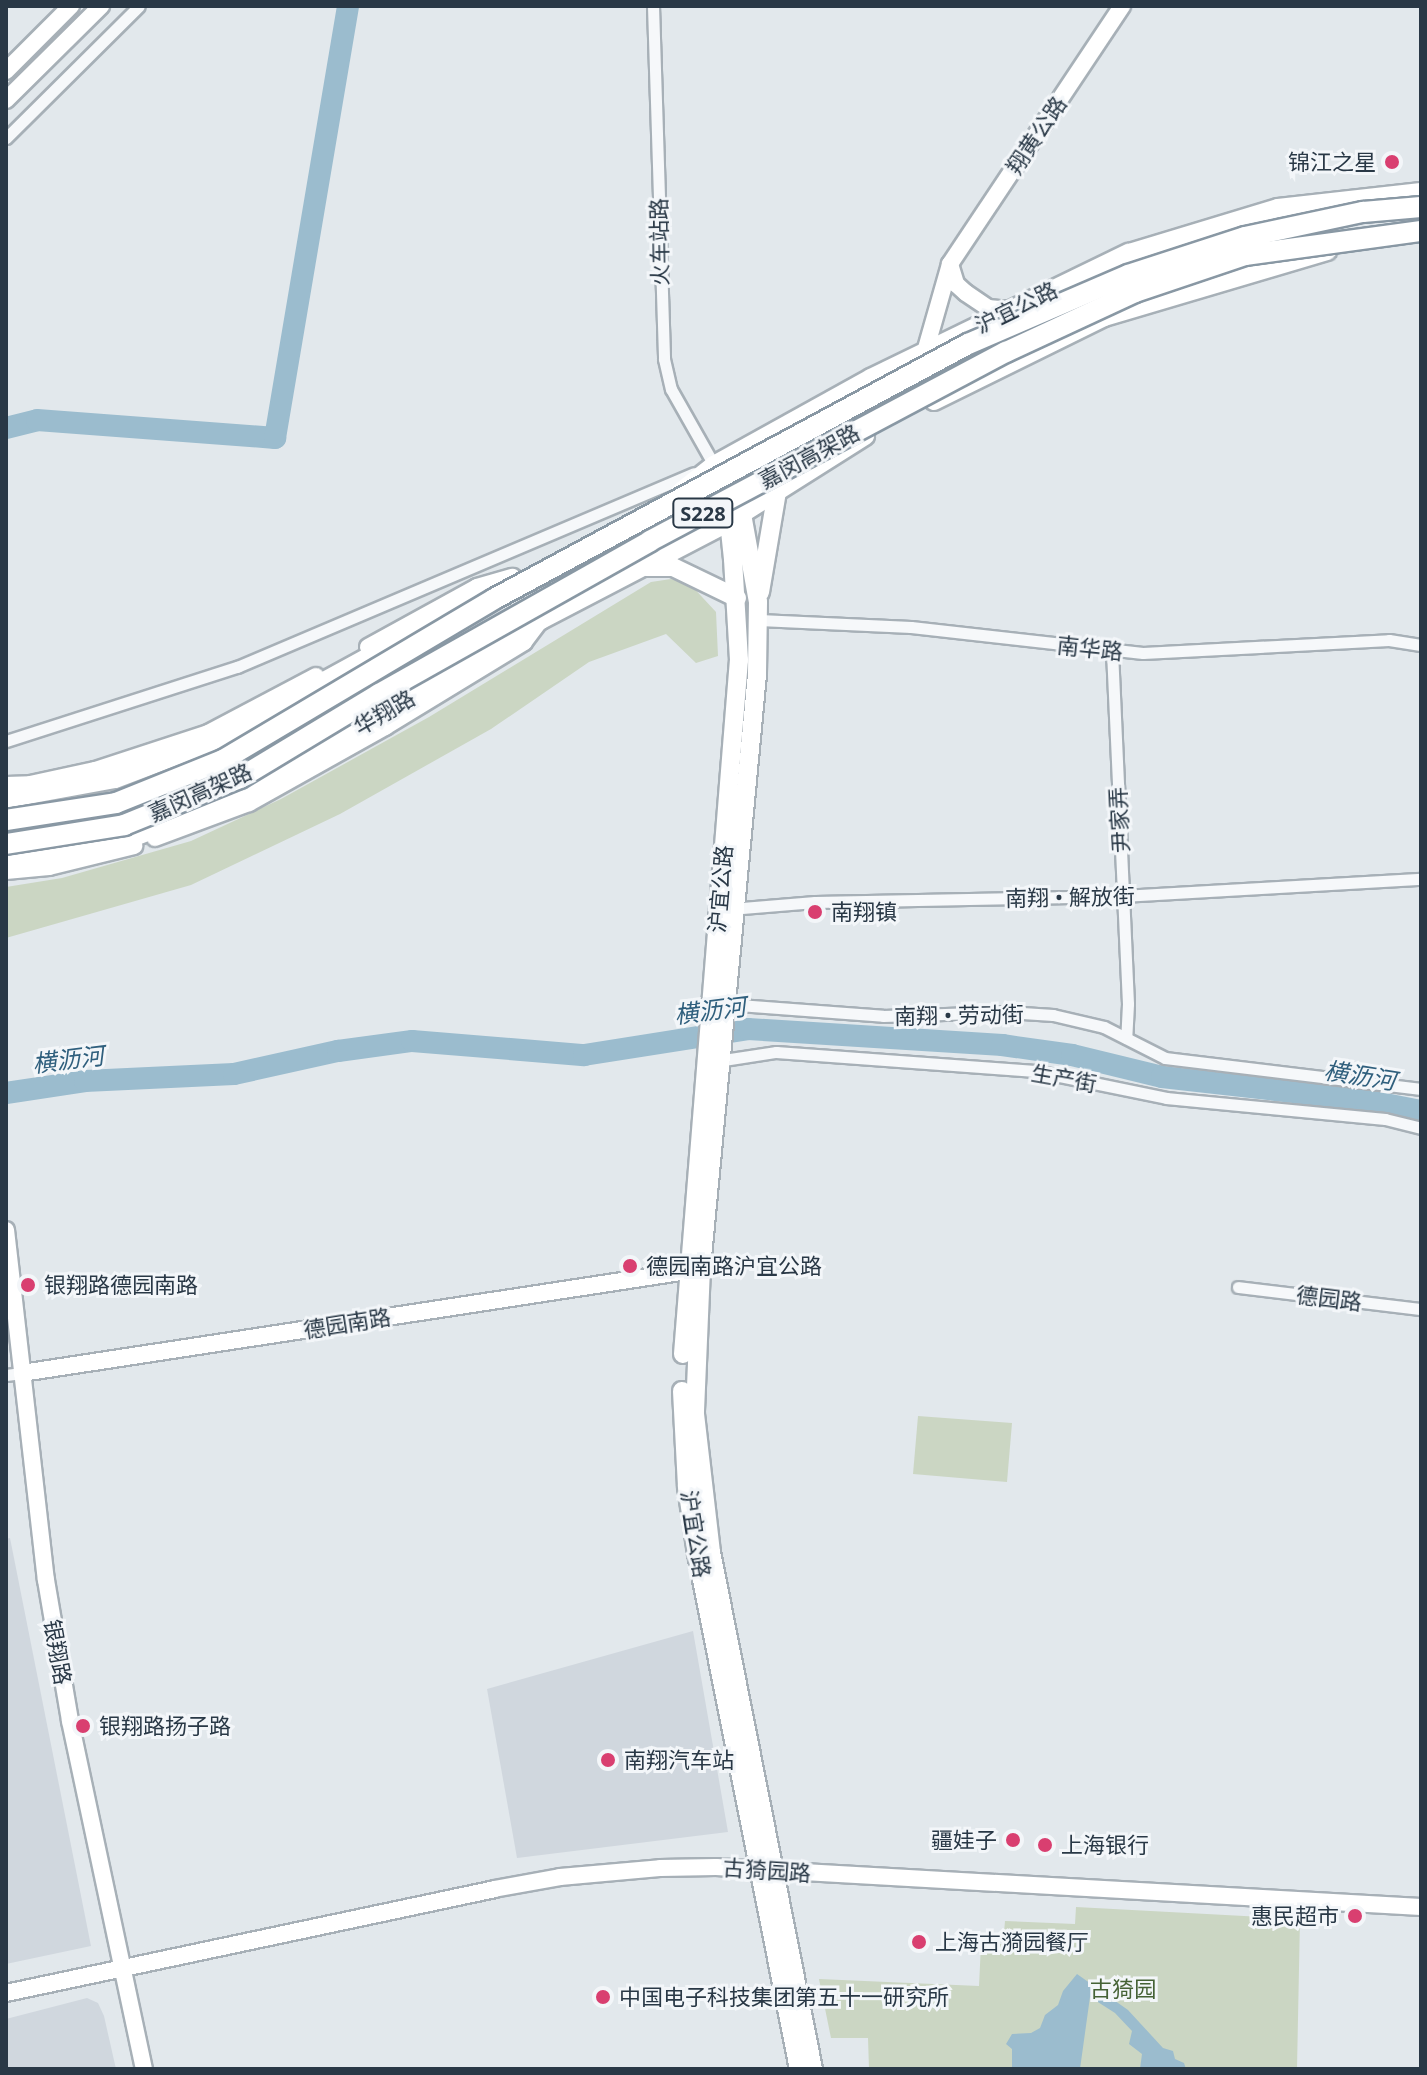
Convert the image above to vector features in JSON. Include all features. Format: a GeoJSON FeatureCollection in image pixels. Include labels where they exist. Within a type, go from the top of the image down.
{"type":"FeatureCollection","features":[{"type":"Feature","properties":{"kind":"highway","name":"嘉闵高架路"},"geometry":{"type":"LineString","coordinates":[[6,820],[116,803],[223,760],[494,599],[983,338],[1128,275],[1245,237],[1363,212],[1421,207]]}},
{"type":"Feature","properties":{"kind":"highway","name":"嘉闵高架路"},"geometry":{"type":"LineString","coordinates":[[6,844],[124,825],[240,778],[392,687],[650,541],[1006,352],[1135,292],[1245,255],[1421,231]]}},
{"type":"Feature","properties":{"kind":"main road","name":"沪宜公路"},"geometry":{"type":"LineString","coordinates":[[726,909],[758,611],[736,518],[714,465],[925,352],[1129,253],[1278,208],[1421,192]]}},
{"type":"Feature","properties":{"kind":"main road"},"geometry":{"type":"LineString","coordinates":[[736,518],[876,429],[1104,317],[1320,252],[1421,240]]}},
{"type":"Feature","properties":{"kind":"main road"},"geometry":{"type":"LineString","coordinates":[[736,518],[738,453]]}},
{"type":"Feature","properties":{"kind":"main road"},"geometry":{"type":"LineString","coordinates":[[6,799],[115,779],[213,742],[513,577],[682,491],[714,465]]}},
{"type":"Feature","properties":{"kind":"main road"},"geometry":{"type":"LineString","coordinates":[[758,611],[777,492]]}},
{"type":"Feature","properties":{"kind":"main road","name":"沪宜公路"},"geometry":{"type":"LineString","coordinates":[[736,518],[739,660],[720,1012],[713,1055],[682,1403],[687,1487],[767,1870],[813,2069]]}},
{"type":"Feature","properties":{"kind":"main road","name":"华翔路"},"geometry":{"type":"LineString","coordinates":[[6,860],[127,840],[246,793],[541,620],[736,518]]}},
{"type":"Feature","properties":{"kind":"main road"},"geometry":{"type":"LineString","coordinates":[[644,567],[673,567],[710,582],[737,598]]}},
{"type":"Feature","properties":{"kind":"main road","name":"沪宜公路"},"geometry":{"type":"LineString","coordinates":[[767,1870],[799,2069]]}},
{"type":"Feature","properties":{"kind":"street"},"geometry":{"type":"LineString","coordinates":[[6,71],[71,6]]}},
{"type":"Feature","properties":{"kind":"street"},"geometry":{"type":"LineString","coordinates":[[6,100],[101,6]]}},
{"type":"Feature","properties":{"kind":"street"},"geometry":{"type":"LineString","coordinates":[[6,138],[139,6]]}},
{"type":"Feature","properties":{"kind":"street","name":"火车站路"},"geometry":{"type":"LineString","coordinates":[[653,6],[664,359],[679,405],[714,465]]}},
{"type":"Feature","properties":{"kind":"street","name":"翔黄公路"},"geometry":{"type":"LineString","coordinates":[[950,264],[1122,6]]}},
{"type":"Feature","properties":{"kind":"street"},"geometry":{"type":"LineString","coordinates":[[950,264],[956,284],[966,293],[988,308],[1011,310]]}},
{"type":"Feature","properties":{"kind":"street"},"geometry":{"type":"LineString","coordinates":[[925,352],[935,326],[950,264]]}},
{"type":"Feature","properties":{"kind":"street"},"geometry":{"type":"LineString","coordinates":[[6,741],[237,667],[714,465]]}},
{"type":"Feature","properties":{"kind":"street"},"geometry":{"type":"LineString","coordinates":[[6,785],[30,784],[95,770],[208,733],[477,587],[513,577]]}},
{"type":"Feature","properties":{"kind":"street","name":"南华路"},"geometry":{"type":"LineString","coordinates":[[758,611],[1112,651],[1159,653],[1389,640],[1421,645]]}},
{"type":"Feature","properties":{"kind":"street"},"geometry":{"type":"LineString","coordinates":[[6,871],[49,867],[132,847],[249,803],[385,727],[524,642],[541,620]]}},
{"type":"Feature","properties":{"kind":"street","name":"尹家弄"},"geometry":{"type":"LineString","coordinates":[[1112,651],[1126,1038]]}},
{"type":"Feature","properties":{"kind":"street","name":"南翔 • 解放街"},"geometry":{"type":"LineString","coordinates":[[726,909],[815,902],[1123,896],[1421,879]]}},
{"type":"Feature","properties":{"kind":"street","name":"南翔 • 劳动街"},"geometry":{"type":"LineString","coordinates":[[720,1012],[905,1017],[1032,1013],[1091,1023],[1165,1058],[1421,1089]]}},
{"type":"Feature","properties":{"kind":"street","name":"生产街"},"geometry":{"type":"LineString","coordinates":[[713,1055],[776,1052],[1035,1071],[1166,1098],[1385,1119],[1421,1128]]}},
{"type":"Feature","properties":{"kind":"street","name":"银翔路"},"geometry":{"type":"LineString","coordinates":[[6,1230],[14,1374],[46,1580],[70,1721],[144,2069]]}},
{"type":"Feature","properties":{"kind":"street","name":"德园南路"},"geometry":{"type":"LineString","coordinates":[[14,1374],[694,1269]]}},
{"type":"Feature","properties":{"kind":"street","name":"德园路"},"geometry":{"type":"LineString","coordinates":[[1238,1287],[1421,1309]]}},
{"type":"Feature","properties":{"kind":"street","name":"古猗园路"},"geometry":{"type":"LineString","coordinates":[[6,1993],[560,1877],[695,1867],[1421,1907]]}},
{"type":"Feature","properties":{"kind":"shaded area"},"geometry":{"type":"Polygon","coordinates":[[[10,1538],[91,1946],[6,1964],[6,1539],[10,1538]]]}},
{"type":"Feature","properties":{"kind":"shaded area","name":"南翔汽车站"},"geometry":{"type":"Polygon","coordinates":[[[693,1631],[728,1832],[517,1858],[487,1689],[693,1631]]]}},
{"type":"Feature","properties":{"kind":"shaded area"},"geometry":{"type":"Polygon","coordinates":[[[87,1998],[98,2003],[104,2016],[116,2069],[6,2069],[6,2019],[87,1998]]]}},
{"type":"Feature","properties":{"kind":"green space"},"geometry":{"type":"Polygon","coordinates":[[[671,579],[690,584],[716,612],[718,656],[696,663],[666,634],[589,662],[491,729],[340,814],[191,885],[6,938],[6,887],[62,878],[191,841],[281,799],[429,717],[651,582],[671,579]]]}},
{"type":"Feature","properties":{"kind":"green space"},"geometry":{"type":"Polygon","coordinates":[[[918,1416],[1012,1423],[1007,1482],[913,1474],[918,1416]]]}},
{"type":"Feature","properties":{"kind":"green space","name":"古猗园"},"geometry":{"type":"Polygon","coordinates":[[[1076,1907],[1300,1919],[1297,2069],[869,2069],[868,2038],[831,2038],[819,1979],[979,1986],[981,1944],[1003,1944],[1005,1921],[1075,1924],[1076,1907]]]}},
{"type":"Feature","properties":{"kind":"water"},"geometry":{"type":"Polygon","coordinates":[[[1077,1974],[1128,2010],[1163,2048],[1173,2051],[1175,2059],[1184,2063],[1186,2069],[1140,2069],[1142,2054],[1129,2044],[1132,2031],[1115,2013],[1090,1997],[1080,2069],[1012,2069],[1012,2049],[1006,2044],[1012,2034],[1031,2033],[1040,2028],[1045,2015],[1058,2005],[1063,1991],[1077,1974]]]}},
{"type":"Feature","properties":{"kind":"waterway"},"geometry":{"type":"LineString","coordinates":[[6,428],[37,420],[275,438],[348,6]]}},
{"type":"Feature","properties":{"kind":"waterway","name":"横沥河"},"geometry":{"type":"LineString","coordinates":[[6,1093],[85,1081],[234,1074],[338,1051],[412,1041],[584,1055],[748,1029],[1002,1045],[1072,1055],[1162,1077],[1365,1100],[1421,1111]]}},
{"type":"Feature","properties":{"kind":"place","name":"锦江之星"},"geometry":{"type":"Point","coordinates":[1392,162]}},
{"type":"Feature","properties":{"kind":"place","name":"南翔镇"},"geometry":{"type":"Point","coordinates":[815,912]}},
{"type":"Feature","properties":{"kind":"place","name":"德园南路沪宜公路"},"geometry":{"type":"Point","coordinates":[630,1266]}},
{"type":"Feature","properties":{"kind":"place","name":"银翔路德园南路"},"geometry":{"type":"Point","coordinates":[28,1285]}},
{"type":"Feature","properties":{"kind":"place","name":"银翔路扬子路"},"geometry":{"type":"Point","coordinates":[83,1726]}},
{"type":"Feature","properties":{"kind":"place","name":"南翔汽车站"},"geometry":{"type":"Point","coordinates":[608,1760]}},
{"type":"Feature","properties":{"kind":"place","name":"疆娃子"},"geometry":{"type":"Point","coordinates":[1013,1840]}},
{"type":"Feature","properties":{"kind":"place","name":"上海银行"},"geometry":{"type":"Point","coordinates":[1045,1845]}},
{"type":"Feature","properties":{"kind":"place","name":"惠民超市"},"geometry":{"type":"Point","coordinates":[1355,1916]}},
{"type":"Feature","properties":{"kind":"place","name":"上海古漪园餐厅"},"geometry":{"type":"Point","coordinates":[919,1942]}},
{"type":"Feature","properties":{"kind":"place","name":"中国电子科技集团第五十一研究所"},"geometry":{"type":"Point","coordinates":[603,1997]}}]}
